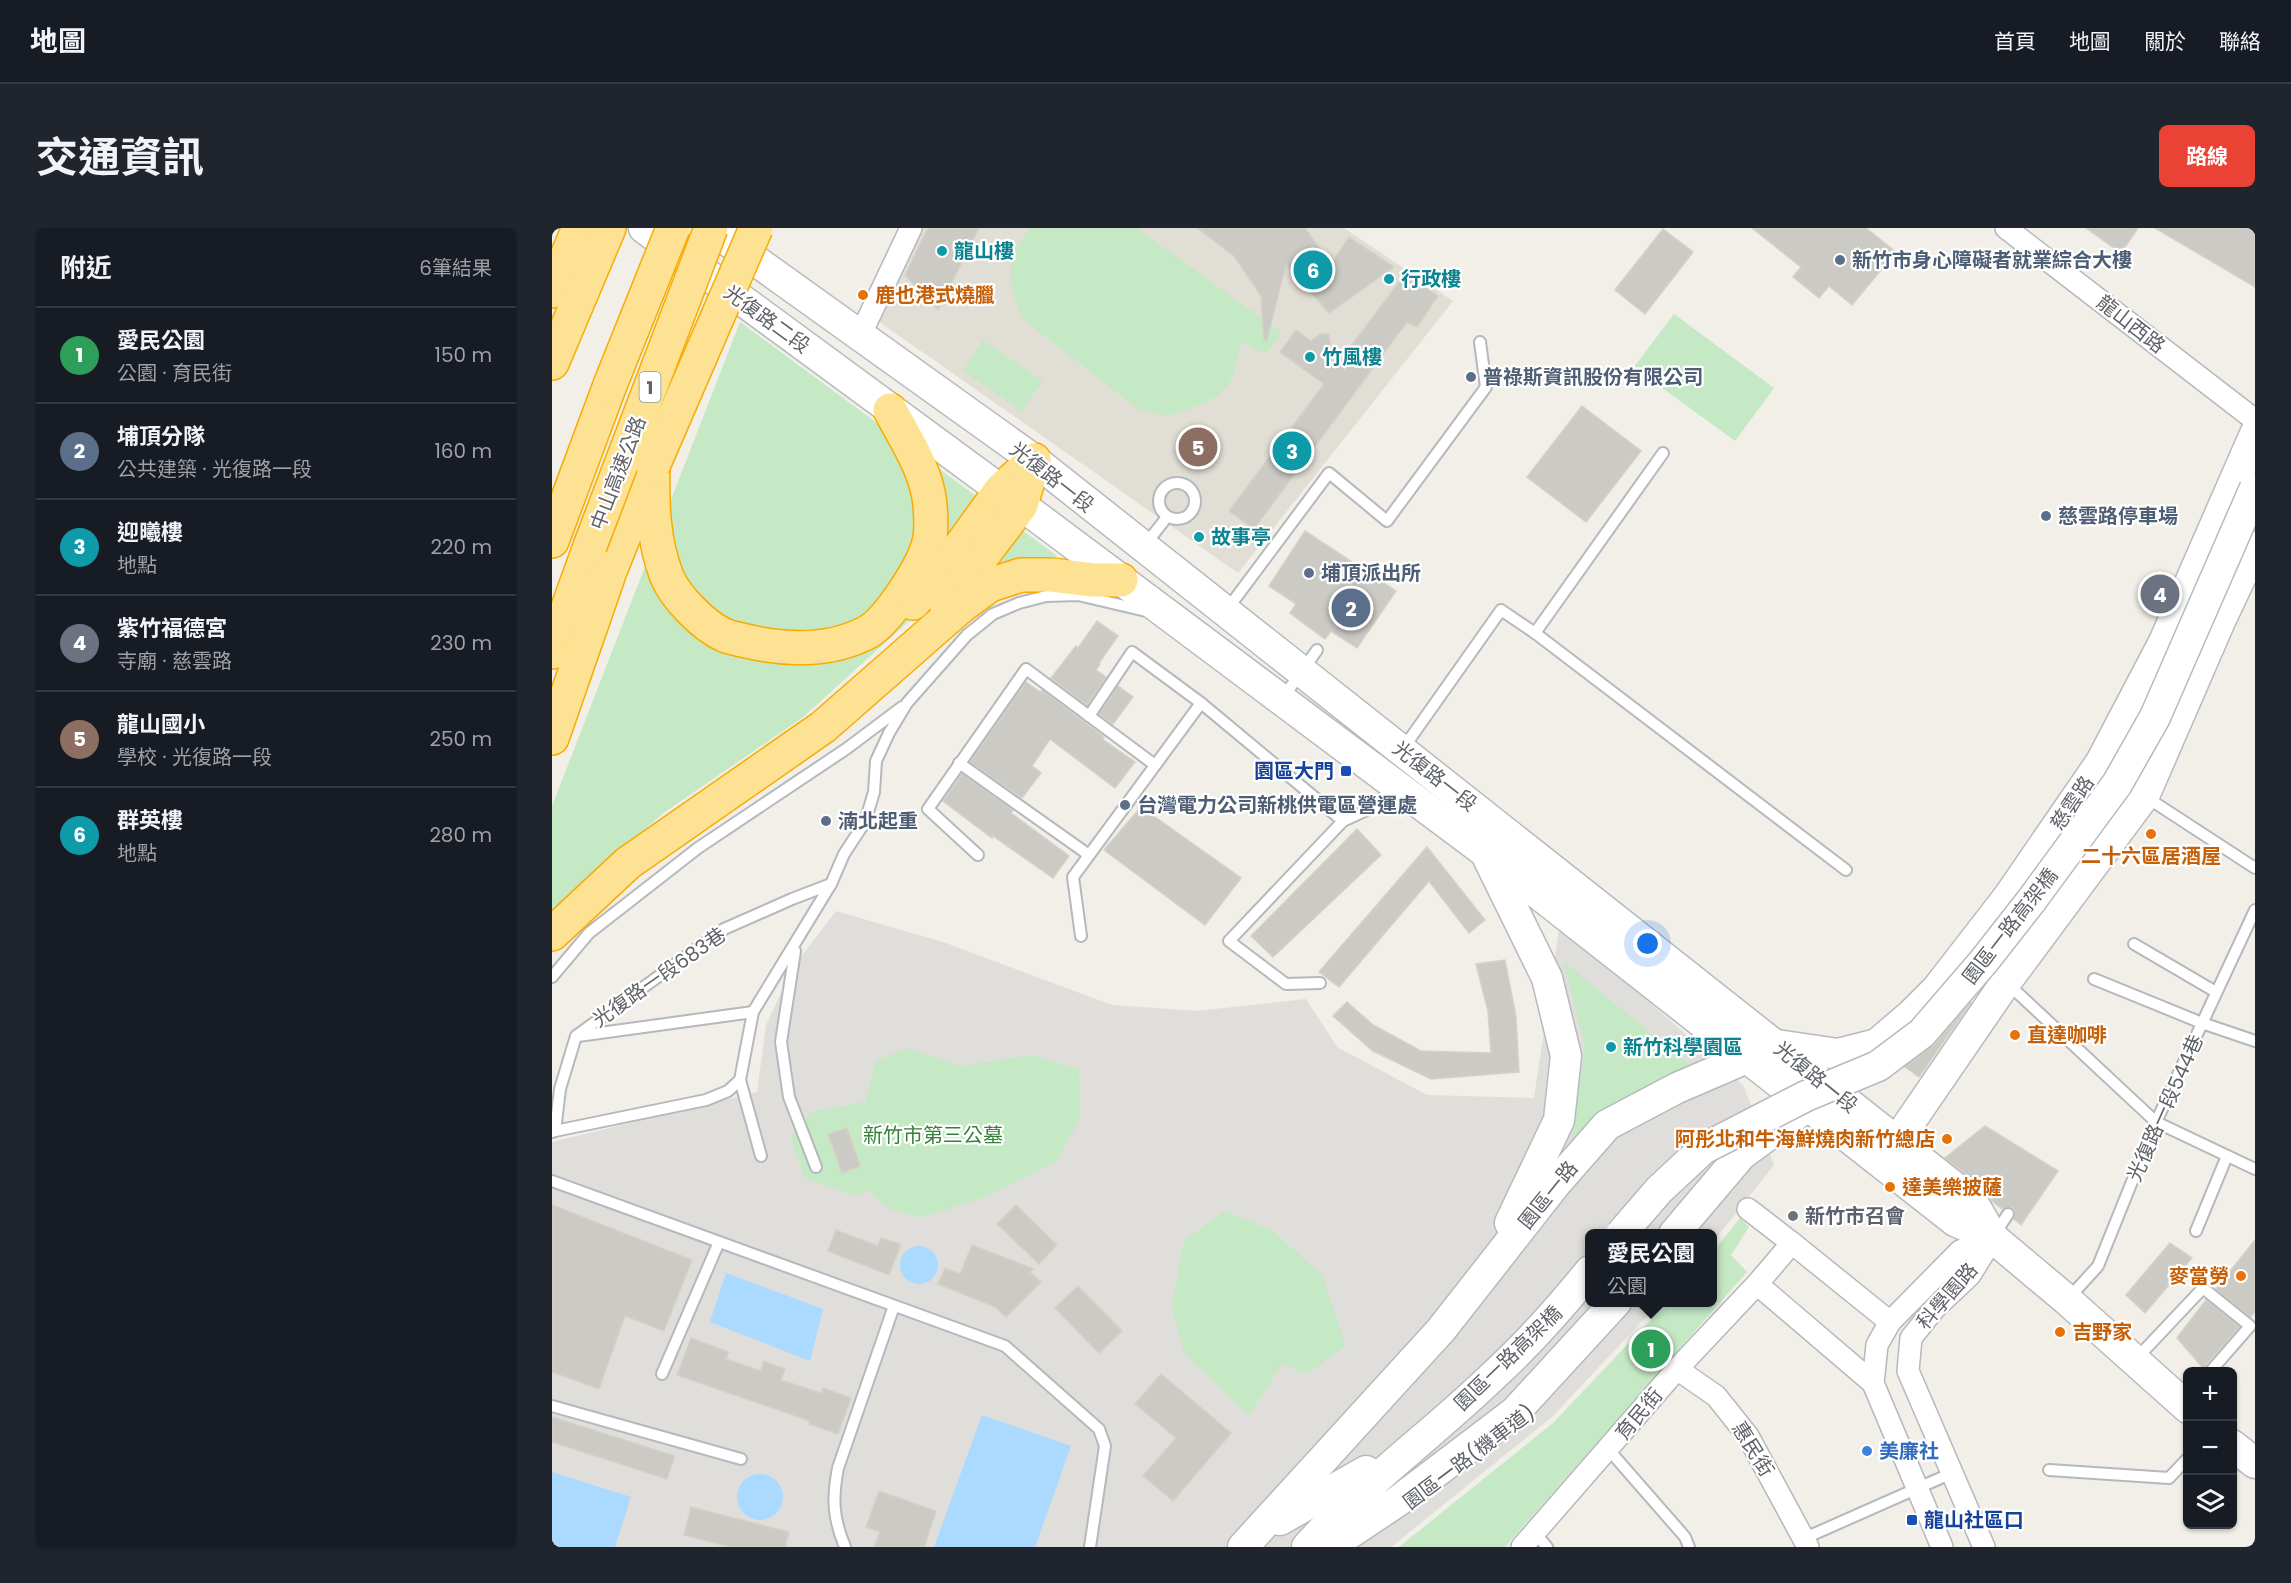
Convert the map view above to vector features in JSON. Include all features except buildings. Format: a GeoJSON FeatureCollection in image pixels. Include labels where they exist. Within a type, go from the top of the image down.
{"type":"FeatureCollection","features":[{"type":"Feature","properties":{"kind":"highway"},"geometry":{"type":"LineString","coordinates":[[552,291],[579,228]]}},
{"type":"Feature","properties":{"kind":"highway"},"geometry":{"type":"LineString","coordinates":[[552,363],[609,228]]}},
{"type":"Feature","properties":{"kind":"highway","name":"中山高速公路"},"geometry":{"type":"LineString","coordinates":[[552,541],[610,385],[673,228]]}},
{"type":"Feature","properties":{"kind":"highway","name":"中山高速公路"},"geometry":{"type":"LineString","coordinates":[[552,651],[710,228]]}},
{"type":"Feature","properties":{"kind":"highway"},"geometry":{"type":"LineString","coordinates":[[552,738],[610,571],[756,228]]}},
{"type":"Feature","properties":{"kind":"highway"},"geometry":{"type":"LineString","coordinates":[[867,633],[895,605],[913,579],[929,545],[930,505],[921,470],[890,410]]}},
{"type":"Feature","properties":{"kind":"highway"},"geometry":{"type":"LineString","coordinates":[[879,680],[949,600],[1034,460]]}},
{"type":"Feature","properties":{"kind":"highway"},"geometry":{"type":"LineString","coordinates":[[653,466],[652,513],[657,546],[668,580],[693,613],[724,635],[764,645],[794,648],[831,645],[867,633],[896,618],[918,598],[952,558],[1011,498]]}},
{"type":"Feature","properties":{"kind":"highway"},"geometry":{"type":"LineString","coordinates":[[552,934],[628,863],[824,727],[960,607],[990,585],[1021,575],[1052,574],[1093,580],[1121,580]]}},
{"type":"Feature","properties":{"kind":"main road","name":"光復路二段"},"geometry":{"type":"LineString","coordinates":[[644,228],[890,410]]}},
{"type":"Feature","properties":{"kind":"main road","name":"光復路二段"},"geometry":{"type":"LineString","coordinates":[[710,228],[858,335]]}},
{"type":"Feature","properties":{"kind":"main road","name":"光復路一段"},"geometry":{"type":"LineString","coordinates":[[858,335],[1034,460],[1225,611],[1310,661],[1401,750],[1972,1201],[2000,1226],[2067,1300],[2183,1400]]}},
{"type":"Feature","properties":{"kind":"main road","name":"光復路一段"},"geometry":{"type":"LineString","coordinates":[[890,410],[1485,852],[1955,1221],[2000,1226]]}},
{"type":"Feature","properties":{"kind":"main road","name":"慈雲路"},"geometry":{"type":"LineString","coordinates":[[1776,1045],[1838,1054],[1877,1044],[1937,989],[2009,896],[2101,762],[2164,642],[2171,636],[2255,434]]}},
{"type":"Feature","properties":{"kind":"main road","name":"園區一路高架橋"},"geometry":{"type":"LineString","coordinates":[[1625,1229],[1659,1190],[1703,1149],[1806,1096],[1878,1066],[1922,1033],[1984,961],[2031,901],[2122,774],[2155,717],[2255,488]]}},
{"type":"Feature","properties":{"kind":"main road"},"geometry":{"type":"LineString","coordinates":[[1897,1141],[2134,791],[2209,650],[2255,547]]}},
{"type":"Feature","properties":{"kind":"main road"},"geometry":{"type":"LineString","coordinates":[[1485,852],[1548,978],[1566,1056],[1559,1120],[1487,1274]]}},
{"type":"Feature","properties":{"kind":"main road"},"geometry":{"type":"LineString","coordinates":[[1696,1206],[1781,1083],[1776,1045]]}},
{"type":"Feature","properties":{"kind":"main road","name":"園區一路"},"geometry":{"type":"LineString","coordinates":[[1241,1545],[1441,1330],[1557,1182],[1607,1125],[1677,1088],[1776,1045]]}},
{"type":"Feature","properties":{"kind":"main road"},"geometry":{"type":"LineString","coordinates":[[1677,1229],[1741,1155],[1809,1105]]}},
{"type":"Feature","properties":{"kind":"main road","name":"園區一路高架橋"},"geometry":{"type":"LineString","coordinates":[[1421,1440],[1494,1376],[1567,1300],[1585,1277]]}},
{"type":"Feature","properties":{"kind":"main road"},"geometry":{"type":"LineString","coordinates":[[1329,1547],[1398,1501],[1515,1412],[1611,1307]]}},
{"type":"Feature","properties":{"kind":"main road"},"geometry":{"type":"LineString","coordinates":[[1241,1545],[1293,1512],[1421,1440]]}},
{"type":"Feature","properties":{"kind":"main road"},"geometry":{"type":"LineString","coordinates":[[1307,1547],[1338,1513],[1421,1440]]}},
{"type":"Feature","properties":{"kind":"main road"},"geometry":{"type":"LineString","coordinates":[[2237,1449],[2255,1463]]}},
{"type":"Feature","properties":{"kind":"street","name":"龍山西路"},"geometry":{"type":"LineString","coordinates":[[2006,228],[2255,420]]}},
{"type":"Feature","properties":{"kind":"street"},"geometry":{"type":"LineString","coordinates":[[858,335],[866,323],[910,229]]}},
{"type":"Feature","properties":{"kind":"street"},"geometry":{"type":"LineString","coordinates":[[2171,636],[2209,650]]}},
{"type":"Feature","properties":{"kind":"street","name":"科學園路"},"geometry":{"type":"LineString","coordinates":[[1748,1209],[1890,1322]]}},
{"type":"Feature","properties":{"kind":"street","name":"科學園路"},"geometry":{"type":"LineString","coordinates":[[1873,1383],[1876,1345],[1890,1322],[1960,1251],[2000,1226]]}},
{"type":"Feature","properties":{"kind":"street","name":"科學園路"},"geometry":{"type":"LineString","coordinates":[[1984,1547],[1908,1371],[1911,1338],[1935,1308],[1970,1275],[2000,1226]]}},
{"type":"Feature","properties":{"kind":"street"},"geometry":{"type":"LineString","coordinates":[[1757,1284],[1792,1243]]}},
{"type":"Feature","properties":{"kind":"street","name":"科學園路"},"geometry":{"type":"LineString","coordinates":[[1757,1284],[1873,1383],[1942,1547]]}},
{"type":"Feature","properties":{"kind":"street","name":"育民街"},"geometry":{"type":"LineString","coordinates":[[1535,1542],[1677,1370],[1757,1284]]}},
{"type":"Feature","properties":{"kind":"street","name":"惠民街"},"geometry":{"type":"LineString","coordinates":[[1677,1370],[1716,1396],[1748,1436],[1807,1543]]}},
{"type":"Feature","properties":{"kind":"lane"},"geometry":{"type":"LineString","coordinates":[[1225,611],[1329,473],[1387,521],[1486,387],[1480,342]]}},
{"type":"Feature","properties":{"kind":"lane"},"geometry":{"type":"LineString","coordinates":[[1535,633],[1663,453]]}},
{"type":"Feature","properties":{"kind":"lane"},"geometry":{"type":"LineString","coordinates":[[1143,548],[1167,517]]}},
{"type":"Feature","properties":{"kind":"lane"},"geometry":{"type":"LineString","coordinates":[[761,1156],[740,1080],[753,1012],[796,945],[831,884],[844,854],[865,822],[874,792],[876,761],[889,732],[907,703],[967,635],[993,614],[1019,603],[1046,596],[1078,595],[1116,602],[1172,618]]}},
{"type":"Feature","properties":{"kind":"lane"},"geometry":{"type":"LineString","coordinates":[[1401,750],[1501,610],[1535,633],[1846,870]]}},
{"type":"Feature","properties":{"kind":"lane"},"geometry":{"type":"LineString","coordinates":[[1089,716],[1132,652],[1201,703],[1343,821]]}},
{"type":"Feature","properties":{"kind":"lane"},"geometry":{"type":"LineString","coordinates":[[1282,700],[1310,661]]}},
{"type":"Feature","properties":{"kind":"lane"},"geometry":{"type":"LineString","coordinates":[[978,855],[928,809],[1026,669],[1155,765]]}},
{"type":"Feature","properties":{"kind":"lane"},"geometry":{"type":"LineString","coordinates":[[552,977],[589,933],[698,848],[846,749],[907,703]]}},
{"type":"Feature","properties":{"kind":"lane"},"geometry":{"type":"LineString","coordinates":[[1082,936],[1073,877],[1201,703]]}},
{"type":"Feature","properties":{"kind":"lane"},"geometry":{"type":"LineString","coordinates":[[2101,762],[2134,791],[2255,868]]}},
{"type":"Feature","properties":{"kind":"lane"},"geometry":{"type":"LineString","coordinates":[[959,763],[1089,855]]}},
{"type":"Feature","properties":{"kind":"lane"},"geometry":{"type":"LineString","coordinates":[[1320,983],[1286,984],[1229,941],[1343,821],[1378,805],[1394,784]]}},
{"type":"Feature","properties":{"kind":"lane","name":"光復路一段683巷"},"geometry":{"type":"LineString","coordinates":[[553,1131],[560,1089],[576,1036],[724,929],[831,884]]}},
{"type":"Feature","properties":{"kind":"lane","name":"光復路一段544巷"},"geometry":{"type":"LineString","coordinates":[[2067,1300],[2098,1266],[2156,1122],[2255,910]]}},
{"type":"Feature","properties":{"kind":"lane"},"geometry":{"type":"LineString","coordinates":[[2134,944],[2216,992]]}},
{"type":"Feature","properties":{"kind":"lane"},"geometry":{"type":"LineString","coordinates":[[796,945],[781,1042],[789,1097],[816,1167]]}},
{"type":"Feature","properties":{"kind":"lane"},"geometry":{"type":"LineString","coordinates":[[2094,979],[2202,1023],[2255,1041]]}},
{"type":"Feature","properties":{"kind":"lane"},"geometry":{"type":"LineString","coordinates":[[2006,982],[2156,1122],[2255,1169]]}},
{"type":"Feature","properties":{"kind":"lane"},"geometry":{"type":"LineString","coordinates":[[576,1036],[753,1012]]}},
{"type":"Feature","properties":{"kind":"lane"},"geometry":{"type":"LineString","coordinates":[[553,1131],[706,1100],[728,1091],[740,1080]]}},
{"type":"Feature","properties":{"kind":"lane"},"geometry":{"type":"LineString","coordinates":[[2196,1231],[2227,1156]]}},
{"type":"Feature","properties":{"kind":"lane"},"geometry":{"type":"LineString","coordinates":[[552,1181],[1005,1346],[1099,1429],[1105,1446],[1090,1547]]}},
{"type":"Feature","properties":{"kind":"lane"},"geometry":{"type":"LineString","coordinates":[[1682,1229],[1696,1206]]}},
{"type":"Feature","properties":{"kind":"lane"},"geometry":{"type":"LineString","coordinates":[[662,1374],[719,1242]]}},
{"type":"Feature","properties":{"kind":"lane"},"geometry":{"type":"LineString","coordinates":[[1446,1307],[1487,1274]]}},
{"type":"Feature","properties":{"kind":"lane"},"geometry":{"type":"LineString","coordinates":[[2135,1361],[2203,1288],[2250,1326],[2214,1367]]}},
{"type":"Feature","properties":{"kind":"lane"},"geometry":{"type":"LineString","coordinates":[[845,1547],[836,1524],[833,1492],[838,1468],[894,1306]]}},
{"type":"Feature","properties":{"kind":"lane"},"geometry":{"type":"LineString","coordinates":[[552,1406],[741,1459]]}},
{"type":"Feature","properties":{"kind":"lane","name":"園區一路(機車道)"},"geometry":{"type":"LineString","coordinates":[[1346,1547],[1522,1420]]}},
{"type":"Feature","properties":{"kind":"lane"},"geometry":{"type":"LineString","coordinates":[[1609,1450],[1685,1537],[1689,1547]]}},
{"type":"Feature","properties":{"kind":"lane"},"geometry":{"type":"LineString","coordinates":[[2049,1470],[2169,1478],[2183,1462]]}},
{"type":"Feature","properties":{"kind":"lane"},"geometry":{"type":"LineString","coordinates":[[1807,1543],[1952,1473]]}},
{"type":"Feature","properties":{"kind":"lane"},"geometry":{"type":"LineString","coordinates":[[1241,1545],[1262,1509]]}},
{"type":"Feature","properties":{"kind":"shaded area"},"geometry":{"type":"Polygon","coordinates":[[[923,228],[1344,228],[1453,301],[1238,573],[878,321],[923,228]]]}},
{"type":"Feature","properties":{"kind":"shaded area","name":"新竹科學園區"},"geometry":{"type":"Polygon","coordinates":[[[836,911],[946,943],[1112,1005],[1197,1011],[1306,999],[1337,1047],[1427,1095],[1534,1098],[1560,923],[1743,1085],[1774,1165],[1717,1237],[1717,1229],[1585,1229],[1585,1307],[1655,1307],[1552,1417],[1391,1547],[552,1547],[552,1142],[757,1092],[766,1025],[794,966],[836,911]]]}},
{"type":"Feature","properties":{"kind":"green space"},"geometry":{"type":"Polygon","coordinates":[[[1031,228],[1137,228],[1282,333],[1265,355],[1241,341],[1232,379],[1223,391],[1208,402],[1168,416],[1139,410],[1023,319],[1011,284],[1012,260],[1022,238],[1031,228]]]}},
{"type":"Feature","properties":{"kind":"green space"},"geometry":{"type":"Polygon","coordinates":[[[1674,314],[1774,388],[1735,441],[1634,367],[1674,314]]]}},
{"type":"Feature","properties":{"kind":"green space"},"geometry":{"type":"Polygon","coordinates":[[[740,322],[1057,556],[909,621],[802,718],[662,814],[552,912],[552,806],[740,322]]]}},
{"type":"Feature","properties":{"kind":"green space"},"geometry":{"type":"Polygon","coordinates":[[[983,340],[1043,381],[1022,411],[963,371],[983,340]]]}},
{"type":"Feature","properties":{"kind":"green space"},"geometry":{"type":"Polygon","coordinates":[[[1564,962],[1690,1065],[1609,1113],[1570,1153],[1585,1047],[1564,962]]]}},
{"type":"Feature","properties":{"kind":"green space","name":"新竹市第三公墓"},"geometry":{"type":"Polygon","coordinates":[[[907,1048],[961,1066],[1031,1055],[1079,1069],[1080,1119],[1055,1163],[980,1199],[920,1218],[888,1208],[867,1190],[854,1196],[805,1178],[790,1136],[812,1112],[865,1102],[875,1061],[907,1048]]]}},
{"type":"Feature","properties":{"kind":"green space"},"geometry":{"type":"Polygon","coordinates":[[[1225,1211],[1273,1231],[1322,1275],[1346,1346],[1306,1374],[1283,1363],[1249,1415],[1184,1353],[1172,1305],[1184,1240],[1225,1211]]]}},
{"type":"Feature","properties":{"kind":"green space"},"geometry":{"type":"Polygon","coordinates":[[[1740,1218],[1749,1227],[1731,1255],[1747,1272],[1717,1306],[1717,1247],[1740,1218]]]}},
{"type":"Feature","properties":{"kind":"green space"},"geometry":{"type":"Polygon","coordinates":[[[1663,1307],[1716,1307],[1505,1547],[1399,1547],[1553,1423],[1663,1307]]]}},
{"type":"Feature","properties":{"kind":"water"},"geometry":{"type":"Polygon","coordinates":[[[919,1246],[932,1252],[938,1265],[932,1278],[919,1284],[906,1278],[900,1265],[906,1252],[919,1246]]]}},
{"type":"Feature","properties":{"kind":"water"},"geometry":{"type":"Polygon","coordinates":[[[726,1273],[823,1309],[810,1361],[710,1322],[726,1273]]]}},
{"type":"Feature","properties":{"kind":"water"},"geometry":{"type":"Polygon","coordinates":[[[982,1415],[1071,1446],[1035,1547],[934,1547],[982,1415]]]}},
{"type":"Feature","properties":{"kind":"water"},"geometry":{"type":"Polygon","coordinates":[[[552,1472],[631,1497],[615,1547],[552,1547],[552,1472]]]}},
{"type":"Feature","properties":{"kind":"water"},"geometry":{"type":"Polygon","coordinates":[[[760,1474],[769,1475],[776,1481],[782,1488],[782,1506],[776,1513],[769,1519],[760,1520],[751,1519],[744,1513],[738,1506],[737,1497],[738,1488],[744,1481],[751,1475],[760,1474]]]}},
{"type":"Feature","properties":{"kind":"place","name":"龍山樓"},"geometry":{"type":"Point","coordinates":[942,251]}},
{"type":"Feature","properties":{"kind":"place","name":"新竹市身心障礙者就業綜合大樓"},"geometry":{"type":"Point","coordinates":[1840,260]}},
{"type":"Feature","properties":{"kind":"place","name":"群英樓"},"geometry":{"type":"Point","coordinates":[1313,270]}},
{"type":"Feature","properties":{"kind":"place","name":"行政樓"},"geometry":{"type":"Point","coordinates":[1389,279]}},
{"type":"Feature","properties":{"kind":"place","name":"鹿也港式燒臘"},"geometry":{"type":"Point","coordinates":[863,295]}},
{"type":"Feature","properties":{"kind":"place","name":"竹風樓"},"geometry":{"type":"Point","coordinates":[1310,357]}},
{"type":"Feature","properties":{"kind":"place","name":"普祿斯資訊股份有限公司"},"geometry":{"type":"Point","coordinates":[1471,377]}},
{"type":"Feature","properties":{"kind":"place","name":"龍山國小"},"geometry":{"type":"Point","coordinates":[1198,447]}},
{"type":"Feature","properties":{"kind":"place","name":"迎曦樓"},"geometry":{"type":"Point","coordinates":[1292,451]}},
{"type":"Feature","properties":{"kind":"place","name":"慈雲路停車場"},"geometry":{"type":"Point","coordinates":[2046,516]}},
{"type":"Feature","properties":{"kind":"place","name":"故事亭"},"geometry":{"type":"Point","coordinates":[1199,537]}},
{"type":"Feature","properties":{"kind":"place","name":"埔頂派出所"},"geometry":{"type":"Point","coordinates":[1309,573]}},
{"type":"Feature","properties":{"kind":"place","name":"紫竹福德宮"},"geometry":{"type":"Point","coordinates":[2160,594]}},
{"type":"Feature","properties":{"kind":"place","name":"埔頂分隊"},"geometry":{"type":"Point","coordinates":[1351,608]}},
{"type":"Feature","properties":{"kind":"place","name":"園區大門"},"geometry":{"type":"Point","coordinates":[1346,771]}},
{"type":"Feature","properties":{"kind":"place","name":"台灣電力公司新桃供電區營運處"},"geometry":{"type":"Point","coordinates":[1125,805]}},
{"type":"Feature","properties":{"kind":"place","name":"湳北起重"},"geometry":{"type":"Point","coordinates":[826,821]}},
{"type":"Feature","properties":{"kind":"place","name":"二十六區居酒屋"},"geometry":{"type":"Point","coordinates":[2151,834]}},
{"type":"Feature","properties":{"kind":"place","name":"直達咖啡"},"geometry":{"type":"Point","coordinates":[2015,1035]}},
{"type":"Feature","properties":{"kind":"place","name":"新竹科學園區"},"geometry":{"type":"Point","coordinates":[1611,1047]}},
{"type":"Feature","properties":{"kind":"place","name":"阿彤北和牛海鮮燒肉新竹總店"},"geometry":{"type":"Point","coordinates":[1947,1139]}},
{"type":"Feature","properties":{"kind":"place","name":"達美樂披薩"},"geometry":{"type":"Point","coordinates":[1890,1187]}},
{"type":"Feature","properties":{"kind":"place","name":"新竹市召會"},"geometry":{"type":"Point","coordinates":[1793,1216]}},
{"type":"Feature","properties":{"kind":"place","name":"麥當勞"},"geometry":{"type":"Point","coordinates":[2241,1276]}},
{"type":"Feature","properties":{"kind":"place","name":"吉野家"},"geometry":{"type":"Point","coordinates":[2060,1332]}},
{"type":"Feature","properties":{"kind":"place","name":"愛民公園"},"geometry":{"type":"Point","coordinates":[1651,1349]}},
{"type":"Feature","properties":{"kind":"place","name":"美廉社"},"geometry":{"type":"Point","coordinates":[1867,1451]}},
{"type":"Feature","properties":{"kind":"place","name":"龍山社區口"},"geometry":{"type":"Point","coordinates":[1912,1520]}}]}
